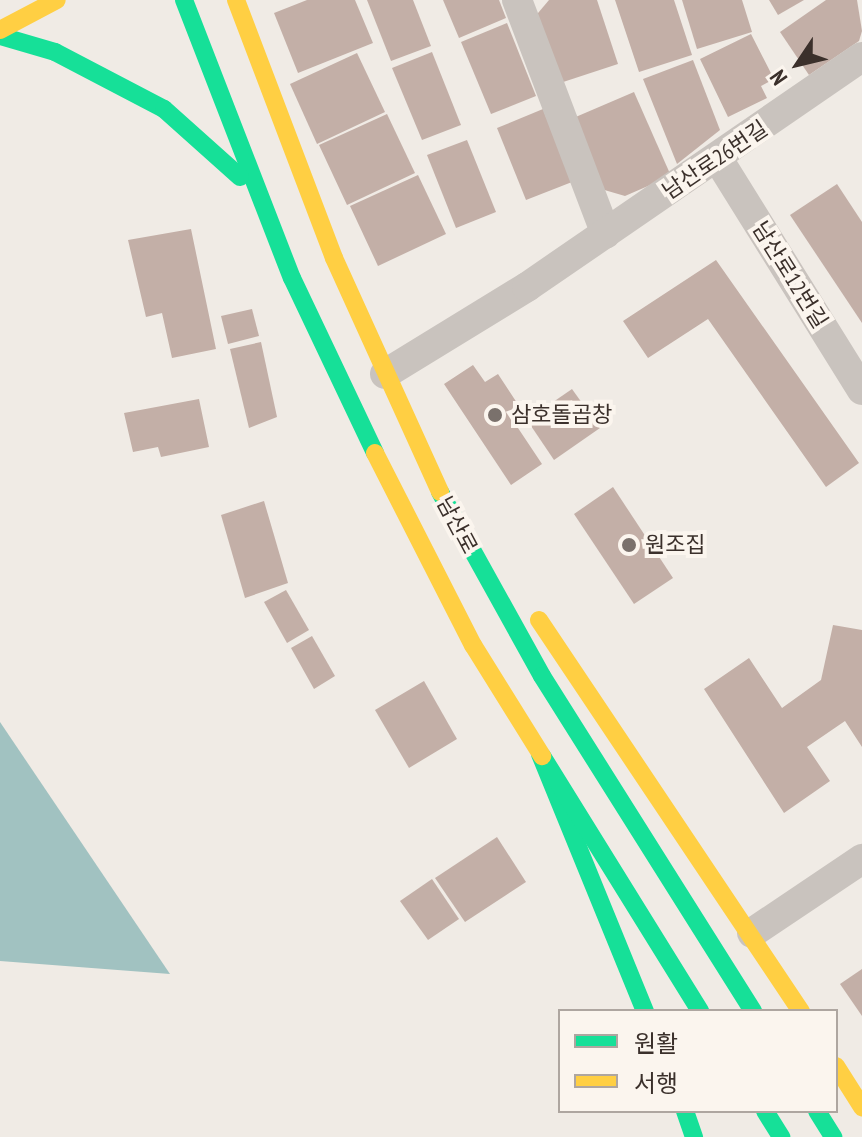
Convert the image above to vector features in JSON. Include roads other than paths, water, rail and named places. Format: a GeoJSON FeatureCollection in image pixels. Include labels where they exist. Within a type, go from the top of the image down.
{"type":"FeatureCollection","features":[{"type":"Feature","properties":{"kind":"main road"},"geometry":{"type":"LineString","coordinates":[[0,30],[57,0]]}},
{"type":"Feature","properties":{"kind":"main road","name":"남산로"},"geometry":{"type":"LineString","coordinates":[[184,0],[264,210],[367,445],[473,645],[540,754]]}},
{"type":"Feature","properties":{"kind":"main road","name":"남산로"},"geometry":{"type":"LineString","coordinates":[[236,2],[385,374],[495,596],[752,1009]]}},
{"type":"Feature","properties":{"kind":"main road"},"geometry":{"type":"LineString","coordinates":[[0,36],[55,52],[164,109],[217,151],[264,210]]}},
{"type":"Feature","properties":{"kind":"main road"},"geometry":{"type":"LineString","coordinates":[[385,374],[520,592],[752,933],[800,1009]]}},
{"type":"Feature","properties":{"kind":"main road"},"geometry":{"type":"LineString","coordinates":[[540,754],[644,1009]]}},
{"type":"Feature","properties":{"kind":"main road"},"geometry":{"type":"LineString","coordinates":[[540,754],[699,1009]]}},
{"type":"Feature","properties":{"kind":"main road"},"geometry":{"type":"LineString","coordinates":[[838,1069],[862,1107]]}},
{"type":"Feature","properties":{"kind":"main road"},"geometry":{"type":"LineString","coordinates":[[686,1113],[694,1137]]}},
{"type":"Feature","properties":{"kind":"main road"},"geometry":{"type":"LineString","coordinates":[[766,1113],[781,1137]]}},
{"type":"Feature","properties":{"kind":"main road"},"geometry":{"type":"LineString","coordinates":[[818,1113],[833,1137]]}},
{"type":"Feature","properties":{"kind":"street"},"geometry":{"type":"LineString","coordinates":[[517,0],[606,234]]}},
{"type":"Feature","properties":{"kind":"street","name":"남산로26번길"},"geometry":{"type":"LineString","coordinates":[[385,374],[606,234],[862,57]]}},
{"type":"Feature","properties":{"kind":"street","name":"남산로12번길"},"geometry":{"type":"LineString","coordinates":[[718,159],[862,390]]}},
{"type":"Feature","properties":{"kind":"street"},"geometry":{"type":"LineString","coordinates":[[752,933],[862,859]]}},
{"type":"Feature","properties":{"kind":"water"},"geometry":{"type":"Polygon","coordinates":[[[0,722],[170,974],[0,961],[0,722]]]}},
{"type":"Feature","properties":{"kind":"place","name":"삼호돌곱창"},"geometry":{"type":"Point","coordinates":[495,415]}},
{"type":"Feature","properties":{"kind":"place","name":"원조집"},"geometry":{"type":"Point","coordinates":[629,545]}}]}
